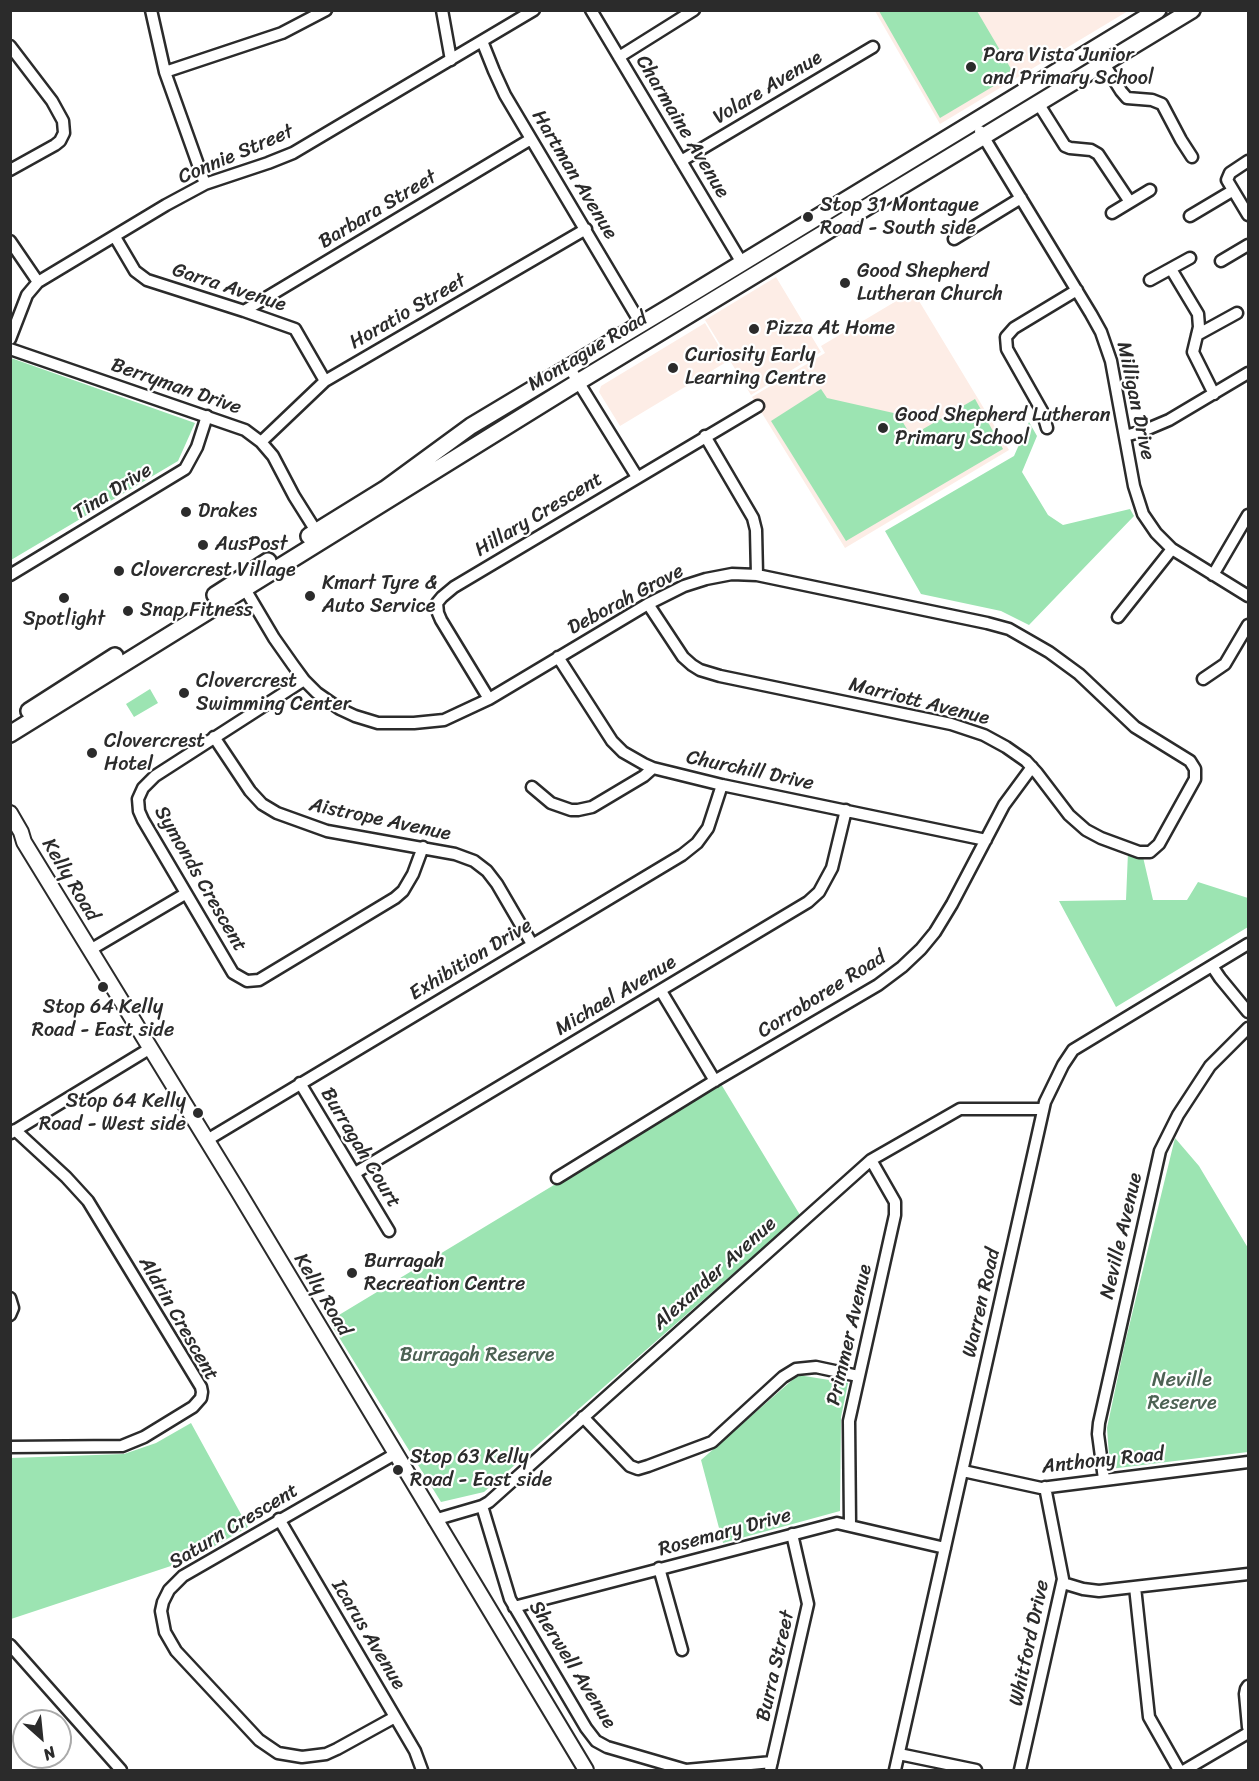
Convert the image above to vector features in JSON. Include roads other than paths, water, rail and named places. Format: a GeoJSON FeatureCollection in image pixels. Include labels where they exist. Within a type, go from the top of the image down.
{"type":"FeatureCollection","features":[{"type":"Feature","properties":{"kind":"main road","name":"Montague Road"},"geometry":{"type":"LineString","coordinates":[[10,734],[318,536],[471,426],[1158,10]]}},
{"type":"Feature","properties":{"kind":"main road","name":"Montague Road"},"geometry":{"type":"LineString","coordinates":[[318,536],[421,480],[578,382],[1192,10]]}},
{"type":"Feature","properties":{"kind":"main road"},"geometry":{"type":"LineString","coordinates":[[742,263],[751,277]]}},
{"type":"Feature","properties":{"kind":"main road","name":"Montague Road"},"geometry":{"type":"LineString","coordinates":[[10,724],[57,692],[242,584]]}},
{"type":"Feature","properties":{"kind":"street"},"geometry":{"type":"LineString","coordinates":[[151,10],[165,72],[205,184]]}},
{"type":"Feature","properties":{"kind":"street"},"geometry":{"type":"LineString","coordinates":[[165,72],[282,33],[326,10]]}},
{"type":"Feature","properties":{"kind":"street"},"geometry":{"type":"LineString","coordinates":[[442,10],[451,60]]}},
{"type":"Feature","properties":{"kind":"street","name":"Connie Street"},"geometry":{"type":"LineString","coordinates":[[10,339],[27,295],[38,282],[205,184],[287,156],[534,10]]}},
{"type":"Feature","properties":{"kind":"street","name":"Charmaine Avenue"},"geometry":{"type":"LineString","coordinates":[[591,10],[742,263]]}},
{"type":"Feature","properties":{"kind":"street"},"geometry":{"type":"LineString","coordinates":[[619,57],[694,10]]}},
{"type":"Feature","properties":{"kind":"street","name":"Hartman Avenue"},"geometry":{"type":"LineString","coordinates":[[482,41],[500,85],[641,324]]}},
{"type":"Feature","properties":{"kind":"street"},"geometry":{"type":"LineString","coordinates":[[10,46],[48,93],[64,127],[60,141],[10,170]]}},
{"type":"Feature","properties":{"kind":"street","name":"Volare Avenue"},"geometry":{"type":"LineString","coordinates":[[681,161],[873,47]]}},
{"type":"Feature","properties":{"kind":"street"},"geometry":{"type":"LineString","coordinates":[[1104,64],[1127,98],[1152,100],[1162,104],[1192,157]]}},
{"type":"Feature","properties":{"kind":"street"},"geometry":{"type":"LineString","coordinates":[[1038,103],[1065,146],[1091,150],[1098,154],[1130,202]]}},
{"type":"Feature","properties":{"kind":"street","name":"Milligan Drive"},"geometry":{"type":"LineString","coordinates":[[975,122],[1097,325],[1108,352],[1139,506],[1156,534],[1172,549],[1248,596]]}},
{"type":"Feature","properties":{"kind":"street","name":"Barbara Street"},"geometry":{"type":"LineString","coordinates":[[244,311],[531,139]]}},
{"type":"Feature","properties":{"kind":"street"},"geometry":{"type":"LineString","coordinates":[[1246,163],[1232,171],[1227,177],[1248,215]]}},
{"type":"Feature","properties":{"kind":"street"},"geometry":{"type":"LineString","coordinates":[[1112,213],[1150,190]]}},
{"type":"Feature","properties":{"kind":"street"},"geometry":{"type":"LineString","coordinates":[[1190,216],[1233,191]]}},
{"type":"Feature","properties":{"kind":"street"},"geometry":{"type":"LineString","coordinates":[[954,239],[1021,198]]}},
{"type":"Feature","properties":{"kind":"street","name":"Horatio Street"},"geometry":{"type":"LineString","coordinates":[[261,442],[325,381],[586,229]]}},
{"type":"Feature","properties":{"kind":"street","name":"Garra Avenue"},"geometry":{"type":"LineString","coordinates":[[115,237],[135,271],[142,278],[295,329],[325,381]]}},
{"type":"Feature","properties":{"kind":"street"},"geometry":{"type":"LineString","coordinates":[[10,241],[38,282]]}},
{"type":"Feature","properties":{"kind":"street"},"geometry":{"type":"LineString","coordinates":[[1221,261],[1248,245]]}},
{"type":"Feature","properties":{"kind":"street"},"geometry":{"type":"LineString","coordinates":[[1150,280],[1190,258]]}},
{"type":"Feature","properties":{"kind":"street"},"geometry":{"type":"LineString","coordinates":[[1171,269],[1198,314],[1200,323],[1193,354],[1214,394]]}},
{"type":"Feature","properties":{"kind":"street"},"geometry":{"type":"LineString","coordinates":[[1047,428],[1041,407],[1007,349],[1006,337],[1010,330],[1077,290]]}},
{"type":"Feature","properties":{"kind":"street"},"geometry":{"type":"LineString","coordinates":[[1197,335],[1237,313]]}},
{"type":"Feature","properties":{"kind":"street","name":"Berryman Drive"},"geometry":{"type":"LineString","coordinates":[[10,350],[239,427],[261,442],[273,456],[318,536]]}},
{"type":"Feature","properties":{"kind":"street"},"geometry":{"type":"LineString","coordinates":[[569,367],[637,477]]}},
{"type":"Feature","properties":{"kind":"street"},"geometry":{"type":"LineString","coordinates":[[1125,436],[1162,423],[1248,373]]}},
{"type":"Feature","properties":{"kind":"street","name":"Hillary Crescent"},"geometry":{"type":"LineString","coordinates":[[489,699],[441,620],[438,609],[439,600],[454,587],[758,406]]}},
{"type":"Feature","properties":{"kind":"street","name":"Tina Drive"},"geometry":{"type":"LineString","coordinates":[[10,575],[185,470],[197,447],[207,416]]}},
{"type":"Feature","properties":{"kind":"street"},"geometry":{"type":"LineString","coordinates":[[705,436],[753,518],[756,530],[757,575]]}},
{"type":"Feature","properties":{"kind":"street"},"geometry":{"type":"LineString","coordinates":[[1213,575],[1248,515]]}},
{"type":"Feature","properties":{"kind":"street"},"geometry":{"type":"LineString","coordinates":[[1118,617],[1172,549]]}},
{"type":"Feature","properties":{"kind":"street","name":"Deborah Grove"},"geometry":{"type":"LineString","coordinates":[[242,584],[274,638],[304,680],[317,693],[340,709],[378,723],[444,720],[489,699],[648,604],[684,586],[732,574],[757,575],[1009,629],[1049,652],[1079,674],[1135,727],[1190,761],[1195,769]]}},
{"type":"Feature","properties":{"kind":"street","name":"Marriott Avenue"},"geometry":{"type":"LineString","coordinates":[[648,604],[683,657],[700,670],[963,728],[998,741],[1032,767],[1069,815],[1086,830],[1139,852],[1150,852],[1159,844],[1192,786],[1196,775],[1195,769]]}},
{"type":"Feature","properties":{"kind":"street"},"geometry":{"type":"LineString","coordinates":[[1203,679],[1225,664],[1248,625]]}},
{"type":"Feature","properties":{"kind":"street","name":"Churchill Drive"},"geometry":{"type":"LineString","coordinates":[[558,657],[612,741],[623,752],[653,768],[986,840]]}},
{"type":"Feature","properties":{"kind":"street","name":"Symonds Crescent"},"geometry":{"type":"LineString","coordinates":[[304,680],[147,781],[138,799],[139,811],[185,894],[233,972],[242,979],[253,982],[259,980],[395,898],[403,891],[413,874],[423,848]]}},
{"type":"Feature","properties":{"kind":"street","name":"Aistrope Avenue"},"geometry":{"type":"LineString","coordinates":[[214,737],[250,791],[271,810],[327,831],[465,857],[487,871],[532,944]]}},
{"type":"Feature","properties":{"kind":"street","name":"Corroboree Road"},"geometry":{"type":"LineString","coordinates":[[557,1178],[878,984],[911,959],[929,940],[942,920],[1004,805],[1032,767]]}},
{"type":"Feature","properties":{"kind":"street"},"geometry":{"type":"LineString","coordinates":[[532,787],[551,803],[578,810],[592,807],[644,776],[653,768]]}},
{"type":"Feature","properties":{"kind":"street","name":"Exhibition Drive"},"geometry":{"type":"LineString","coordinates":[[207,1140],[689,850],[704,836],[708,828],[722,784]]}},
{"type":"Feature","properties":{"kind":"street","name":"Michael Avenue"},"geometry":{"type":"LineString","coordinates":[[355,1173],[814,897],[832,868],[846,810]]}},
{"type":"Feature","properties":{"kind":"street","name":"Kelly Road"},"geometry":{"type":"LineString","coordinates":[[10,813],[24,842],[207,1140],[586,1770]]}},
{"type":"Feature","properties":{"kind":"street","name":"Kelly Road"},"geometry":{"type":"LineString","coordinates":[[10,827],[24,842]]}},
{"type":"Feature","properties":{"kind":"street"},"geometry":{"type":"LineString","coordinates":[[90,950],[185,894]]}},
{"type":"Feature","properties":{"kind":"street","name":"Warren Road"},"geometry":{"type":"LineString","coordinates":[[896,1770],[1043,1109],[1063,1065],[1073,1050],[1248,944]]}},
{"type":"Feature","properties":{"kind":"street"},"geometry":{"type":"LineString","coordinates":[[1212,966],[1248,1012]]}},
{"type":"Feature","properties":{"kind":"street"},"geometry":{"type":"LineString","coordinates":[[661,991],[715,1081]]}},
{"type":"Feature","properties":{"kind":"street","name":"Neville Avenue"},"geometry":{"type":"LineString","coordinates":[[1104,1479],[1098,1434],[1099,1423],[1160,1151],[1178,1115],[1210,1066],[1248,1028]]}},
{"type":"Feature","properties":{"kind":"street"},"geometry":{"type":"LineString","coordinates":[[13,1132],[150,1048]]}},
{"type":"Feature","properties":{"kind":"street","name":"Burragah Court"},"geometry":{"type":"LineString","coordinates":[[300,1083],[389,1231]]}},
{"type":"Feature","properties":{"kind":"street","name":"Alexander Avenue"},"geometry":{"type":"LineString","coordinates":[[434,1520],[489,1502],[871,1160],[960,1109],[1043,1109]]}},
{"type":"Feature","properties":{"kind":"street","name":"Aldrin Crescent"},"geometry":{"type":"LineString","coordinates":[[10,1448],[122,1446],[144,1437],[193,1407],[198,1403],[202,1392],[88,1201],[66,1177],[13,1132]]}},
{"type":"Feature","properties":{"kind":"street","name":"Primmer Avenue"},"geometry":{"type":"LineString","coordinates":[[850,1525],[849,1431],[858,1376],[895,1215],[893,1199],[871,1160]]}},
{"type":"Feature","properties":{"kind":"street"},"geometry":{"type":"LineString","coordinates":[[10,1298],[13,1308],[10,1315]]}},
{"type":"Feature","properties":{"kind":"street"},"geometry":{"type":"LineString","coordinates":[[584,1417],[630,1466],[638,1469],[712,1442],[783,1377],[796,1369],[816,1367],[858,1376]]}},
{"type":"Feature","properties":{"kind":"street","name":"Saturn Crescent"},"geometry":{"type":"LineString","coordinates":[[395,1454],[183,1576],[165,1597],[162,1611],[163,1626],[171,1643],[259,1740],[278,1753],[302,1757],[326,1754],[395,1717]]}},
{"type":"Feature","properties":{"kind":"street","name":"Anthony Road"},"geometry":{"type":"LineString","coordinates":[[963,1471],[1045,1487],[1248,1462]]}},
{"type":"Feature","properties":{"kind":"street","name":"Whitford Drive"},"geometry":{"type":"LineString","coordinates":[[1020,1770],[1063,1583],[1063,1572],[1045,1487]]}},
{"type":"Feature","properties":{"kind":"street","name":"Sherwell Avenue"},"geometry":{"type":"LineString","coordinates":[[482,1506],[514,1607],[593,1738],[601,1744],[622,1752],[686,1770],[771,1766]]}},
{"type":"Feature","properties":{"kind":"street","name":"Icarus Avenue"},"geometry":{"type":"LineString","coordinates":[[279,1520],[415,1750],[422,1770]]}},
{"type":"Feature","properties":{"kind":"street","name":"Rosemary Drive"},"geometry":{"type":"LineString","coordinates":[[514,1607],[837,1523],[945,1548]]}},
{"type":"Feature","properties":{"kind":"street","name":"Burra Street"},"geometry":{"type":"LineString","coordinates":[[771,1766],[808,1604],[792,1534]]}},
{"type":"Feature","properties":{"kind":"street"},"geometry":{"type":"LineString","coordinates":[[659,1568],[682,1650]]}},
{"type":"Feature","properties":{"kind":"street"},"geometry":{"type":"LineString","coordinates":[[1063,1583],[1094,1591],[1248,1574]]}},
{"type":"Feature","properties":{"kind":"street"},"geometry":{"type":"LineString","coordinates":[[1135,1587],[1149,1717],[1179,1770]]}},
{"type":"Feature","properties":{"kind":"street"},"geometry":{"type":"LineString","coordinates":[[10,1645],[121,1770]]}},
{"type":"Feature","properties":{"kind":"street"},"geometry":{"type":"LineString","coordinates":[[1248,1686],[1245,1694],[1248,1727]]}},
{"type":"Feature","properties":{"kind":"street"},"geometry":{"type":"LineString","coordinates":[[1185,1770],[1248,1733]]}},
{"type":"Feature","properties":{"kind":"street"},"geometry":{"type":"LineString","coordinates":[[899,1754],[975,1770]]}},
{"type":"Feature","properties":{"kind":"place","name":"Para Vista Junior and Primary School"},"geometry":{"type":"Point","coordinates":[971,67]}},
{"type":"Feature","properties":{"kind":"place","name":"Stop 31 Montague Road - South side"},"geometry":{"type":"Point","coordinates":[808,217]}},
{"type":"Feature","properties":{"kind":"place","name":"Good Shepherd Lutheran Church"},"geometry":{"type":"Point","coordinates":[845,283]}},
{"type":"Feature","properties":{"kind":"place","name":"Pizza At Home"},"geometry":{"type":"Point","coordinates":[754,329]}},
{"type":"Feature","properties":{"kind":"place","name":"Curiosity Early Learning Centre"},"geometry":{"type":"Point","coordinates":[673,368]}},
{"type":"Feature","properties":{"kind":"place","name":"Good Shepherd Lutheran Primary School"},"geometry":{"type":"Point","coordinates":[883,428]}},
{"type":"Feature","properties":{"kind":"place","name":"Drakes"},"geometry":{"type":"Point","coordinates":[186,512]}},
{"type":"Feature","properties":{"kind":"place","name":"AusPost"},"geometry":{"type":"Point","coordinates":[203,545]}},
{"type":"Feature","properties":{"kind":"place","name":"Clovercrest Village"},"geometry":{"type":"Point","coordinates":[119,571]}},
{"type":"Feature","properties":{"kind":"place","name":"Kmart Tyre & Auto Service"},"geometry":{"type":"Point","coordinates":[310,596]}},
{"type":"Feature","properties":{"kind":"place","name":"Spotlight"},"geometry":{"type":"Point","coordinates":[64,598]}},
{"type":"Feature","properties":{"kind":"place","name":"Snap Fitness"},"geometry":{"type":"Point","coordinates":[128,611]}},
{"type":"Feature","properties":{"kind":"place","name":"Clovercrest Swimming Center"},"geometry":{"type":"Point","coordinates":[184,693]}},
{"type":"Feature","properties":{"kind":"place","name":"Clovercrest Hotel"},"geometry":{"type":"Point","coordinates":[92,753]}},
{"type":"Feature","properties":{"kind":"place","name":"Stop 64 Kelly Road - East side"},"geometry":{"type":"Point","coordinates":[103,987]}},
{"type":"Feature","properties":{"kind":"place","name":"Stop 64 Kelly Road - West side"},"geometry":{"type":"Point","coordinates":[198,1113]}},
{"type":"Feature","properties":{"kind":"place","name":"Burragah Recreation Centre"},"geometry":{"type":"Point","coordinates":[352,1273]}},
{"type":"Feature","properties":{"kind":"place","name":"Stop 63 Kelly Road - East side"},"geometry":{"type":"Point","coordinates":[398,1470]}},
{"type":"Feature","properties":{"kind":"park label","name":"Burragah Reserve"},"geometry":{"type":"Point","coordinates":[477,1356]}},
{"type":"Feature","properties":{"kind":"park label","name":"Neville Reserve"},"geometry":{"type":"Point","coordinates":[1182,1392]}}]}
